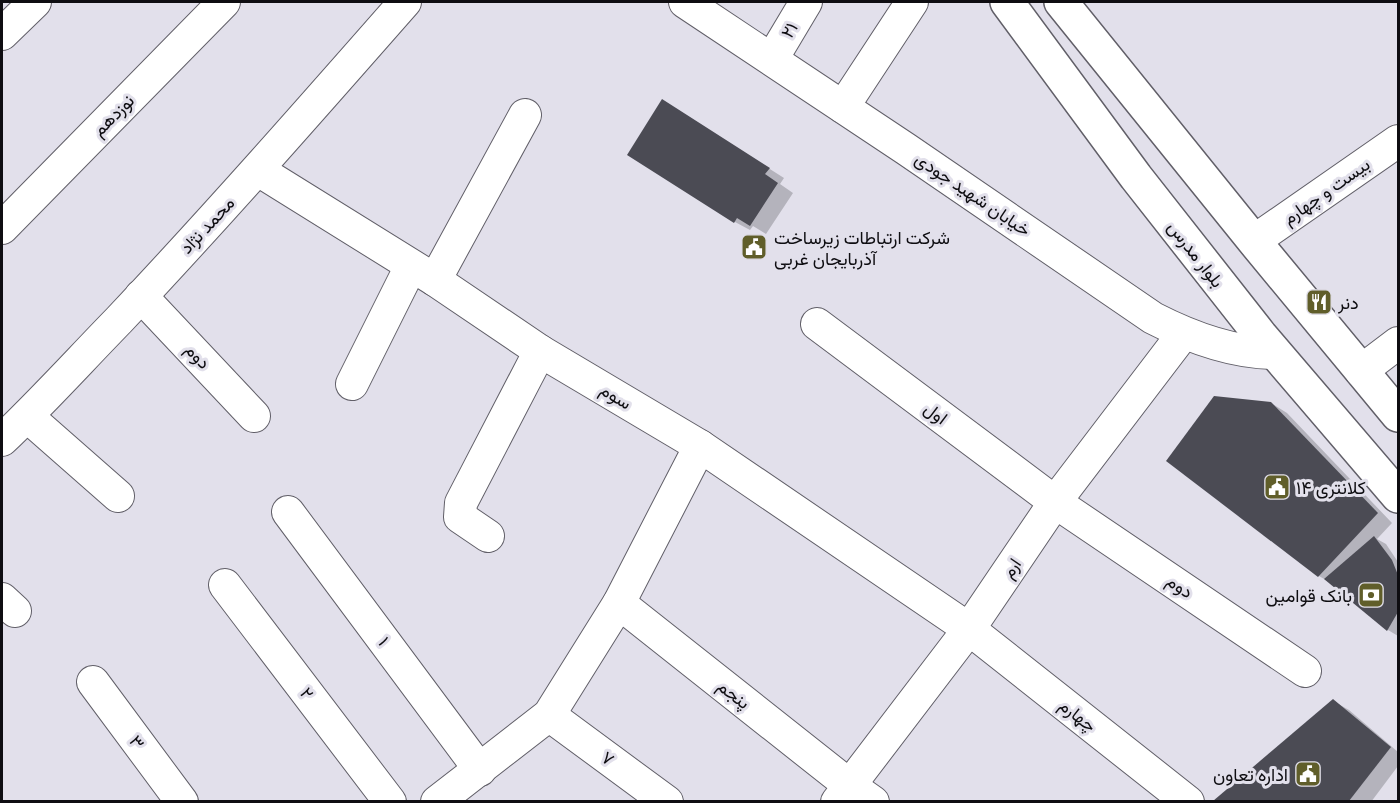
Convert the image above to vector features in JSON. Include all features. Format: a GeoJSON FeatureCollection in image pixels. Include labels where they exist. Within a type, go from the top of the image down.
{"type":"FeatureCollection","features":[{"type":"Feature","properties":{"kind":"main road","name":"بلوار مدرس"},"geometry":{"type":"LineString","coordinates":[[1007,2],[1136,177],[1275,353],[1398,496]]}},
{"type":"Feature","properties":{"kind":"main road"},"geometry":{"type":"LineString","coordinates":[[1060,2],[1398,415]]}},
{"type":"Feature","properties":{"kind":"street"},"geometry":{"type":"LineString","coordinates":[[2,34],[35,2]]}},
{"type":"Feature","properties":{"kind":"street","name":"نوزدهم"},"geometry":{"type":"LineString","coordinates":[[2,228],[224,2]]}},
{"type":"Feature","properties":{"kind":"street","name":"محمد نژاد"},"geometry":{"type":"LineString","coordinates":[[2,440],[258,170],[405,2]]}},
{"type":"Feature","properties":{"kind":"street","name":"خیابان شهید جودی"},"geometry":{"type":"LineString","coordinates":[[685,2],[906,148],[1153,318],[1183,334],[1256,353],[1275,353]]}},
{"type":"Feature","properties":{"kind":"street","name":"۲۱"},"geometry":{"type":"LineString","coordinates":[[772,59],[806,2]]}},
{"type":"Feature","properties":{"kind":"street"},"geometry":{"type":"LineString","coordinates":[[843,107],[912,2]]}},
{"type":"Feature","properties":{"kind":"street"},"geometry":{"type":"LineString","coordinates":[[352,384],[525,115]]}},
{"type":"Feature","properties":{"kind":"street","name":"بیست و چهارم"},"geometry":{"type":"LineString","coordinates":[[1254,241],[1398,141]]}},
{"type":"Feature","properties":{"kind":"street","name":"سوم"},"geometry":{"type":"LineString","coordinates":[[258,170],[423,273],[540,351],[700,446],[969,630]]}},
{"type":"Feature","properties":{"kind":"street","name":"دوم"},"geometry":{"type":"LineString","coordinates":[[141,296],[255,416]]}},
{"type":"Feature","properties":{"kind":"street","name":"اول"},"geometry":{"type":"LineString","coordinates":[[818,324],[1055,502]]}},
{"type":"Feature","properties":{"kind":"street","name":"ارم"},"geometry":{"type":"LineString","coordinates":[[853,796],[1055,502],[1183,334]]}},
{"type":"Feature","properties":{"kind":"street"},"geometry":{"type":"LineString","coordinates":[[1362,371],[1398,344]]}},
{"type":"Feature","properties":{"kind":"street"},"geometry":{"type":"LineString","coordinates":[[488,536],[460,518],[460,503],[540,351]]}},
{"type":"Feature","properties":{"kind":"street"},"geometry":{"type":"LineString","coordinates":[[27,416],[118,496]]}},
{"type":"Feature","properties":{"kind":"street"},"geometry":{"type":"LineString","coordinates":[[437,801],[549,715],[619,603],[700,446]]}},
{"type":"Feature","properties":{"kind":"street","name":"دوم"},"geometry":{"type":"LineString","coordinates":[[1055,502],[1305,671]]}},
{"type":"Feature","properties":{"kind":"street","name":"۱"},"geometry":{"type":"LineString","coordinates":[[288,512],[480,770]]}},
{"type":"Feature","properties":{"kind":"street","name":"۲"},"geometry":{"type":"LineString","coordinates":[[225,585],[390,801]]}},
{"type":"Feature","properties":{"kind":"street","name":"پنجم"},"geometry":{"type":"LineString","coordinates":[[619,603],[853,796]]}},
{"type":"Feature","properties":{"kind":"street","name":"چهارم"},"geometry":{"type":"LineString","coordinates":[[969,630],[1188,801]]}},
{"type":"Feature","properties":{"kind":"street","name":"۳"},"geometry":{"type":"LineString","coordinates":[[93,682],[182,801]]}},
{"type":"Feature","properties":{"kind":"street","name":"۷"},"geometry":{"type":"LineString","coordinates":[[549,715],[667,801]]}},
{"type":"Feature","properties":{"kind":"building"},"geometry":{"type":"Polygon","coordinates":[[[662,99],[770,168],[765,174],[778,183],[750,226],[737,218],[734,223],[627,155],[662,99]]]}},
{"type":"Feature","properties":{"kind":"building","name":"کلانتری ۱۴"},"geometry":{"type":"Polygon","coordinates":[[[1214,396],[1271,402],[1378,513],[1318,577],[1166,461],[1214,396]]]}},
{"type":"Feature","properties":{"kind":"building","name":"بانک قوامین"},"geometry":{"type":"Polygon","coordinates":[[[1374,536],[1392,560],[1398,575],[1398,612],[1387,631],[1324,579],[1374,536]]]}},
{"type":"Feature","properties":{"kind":"building","name":"اداره تعاون"},"geometry":{"type":"Polygon","coordinates":[[[1333,699],[1391,747],[1349,801],[1213,801],[1333,699]]]}},
{"type":"Feature","properties":{"kind":"place","name":"شرکت ارتباطات زیرساخت آذربایجان غربی"},"geometry":{"type":"Point","coordinates":[754,247]}},
{"type":"Feature","properties":{"kind":"place","name":"دنر"},"geometry":{"type":"Point","coordinates":[1319,302]}},
{"type":"Feature","properties":{"kind":"place","name":"کلانتری ۱۴"},"geometry":{"type":"Point","coordinates":[1277,487]}},
{"type":"Feature","properties":{"kind":"place","name":"بانک قوامین"},"geometry":{"type":"Point","coordinates":[1371,595]}},
{"type":"Feature","properties":{"kind":"place","name":"اداره تعاون"},"geometry":{"type":"Point","coordinates":[1308,774]}}]}
